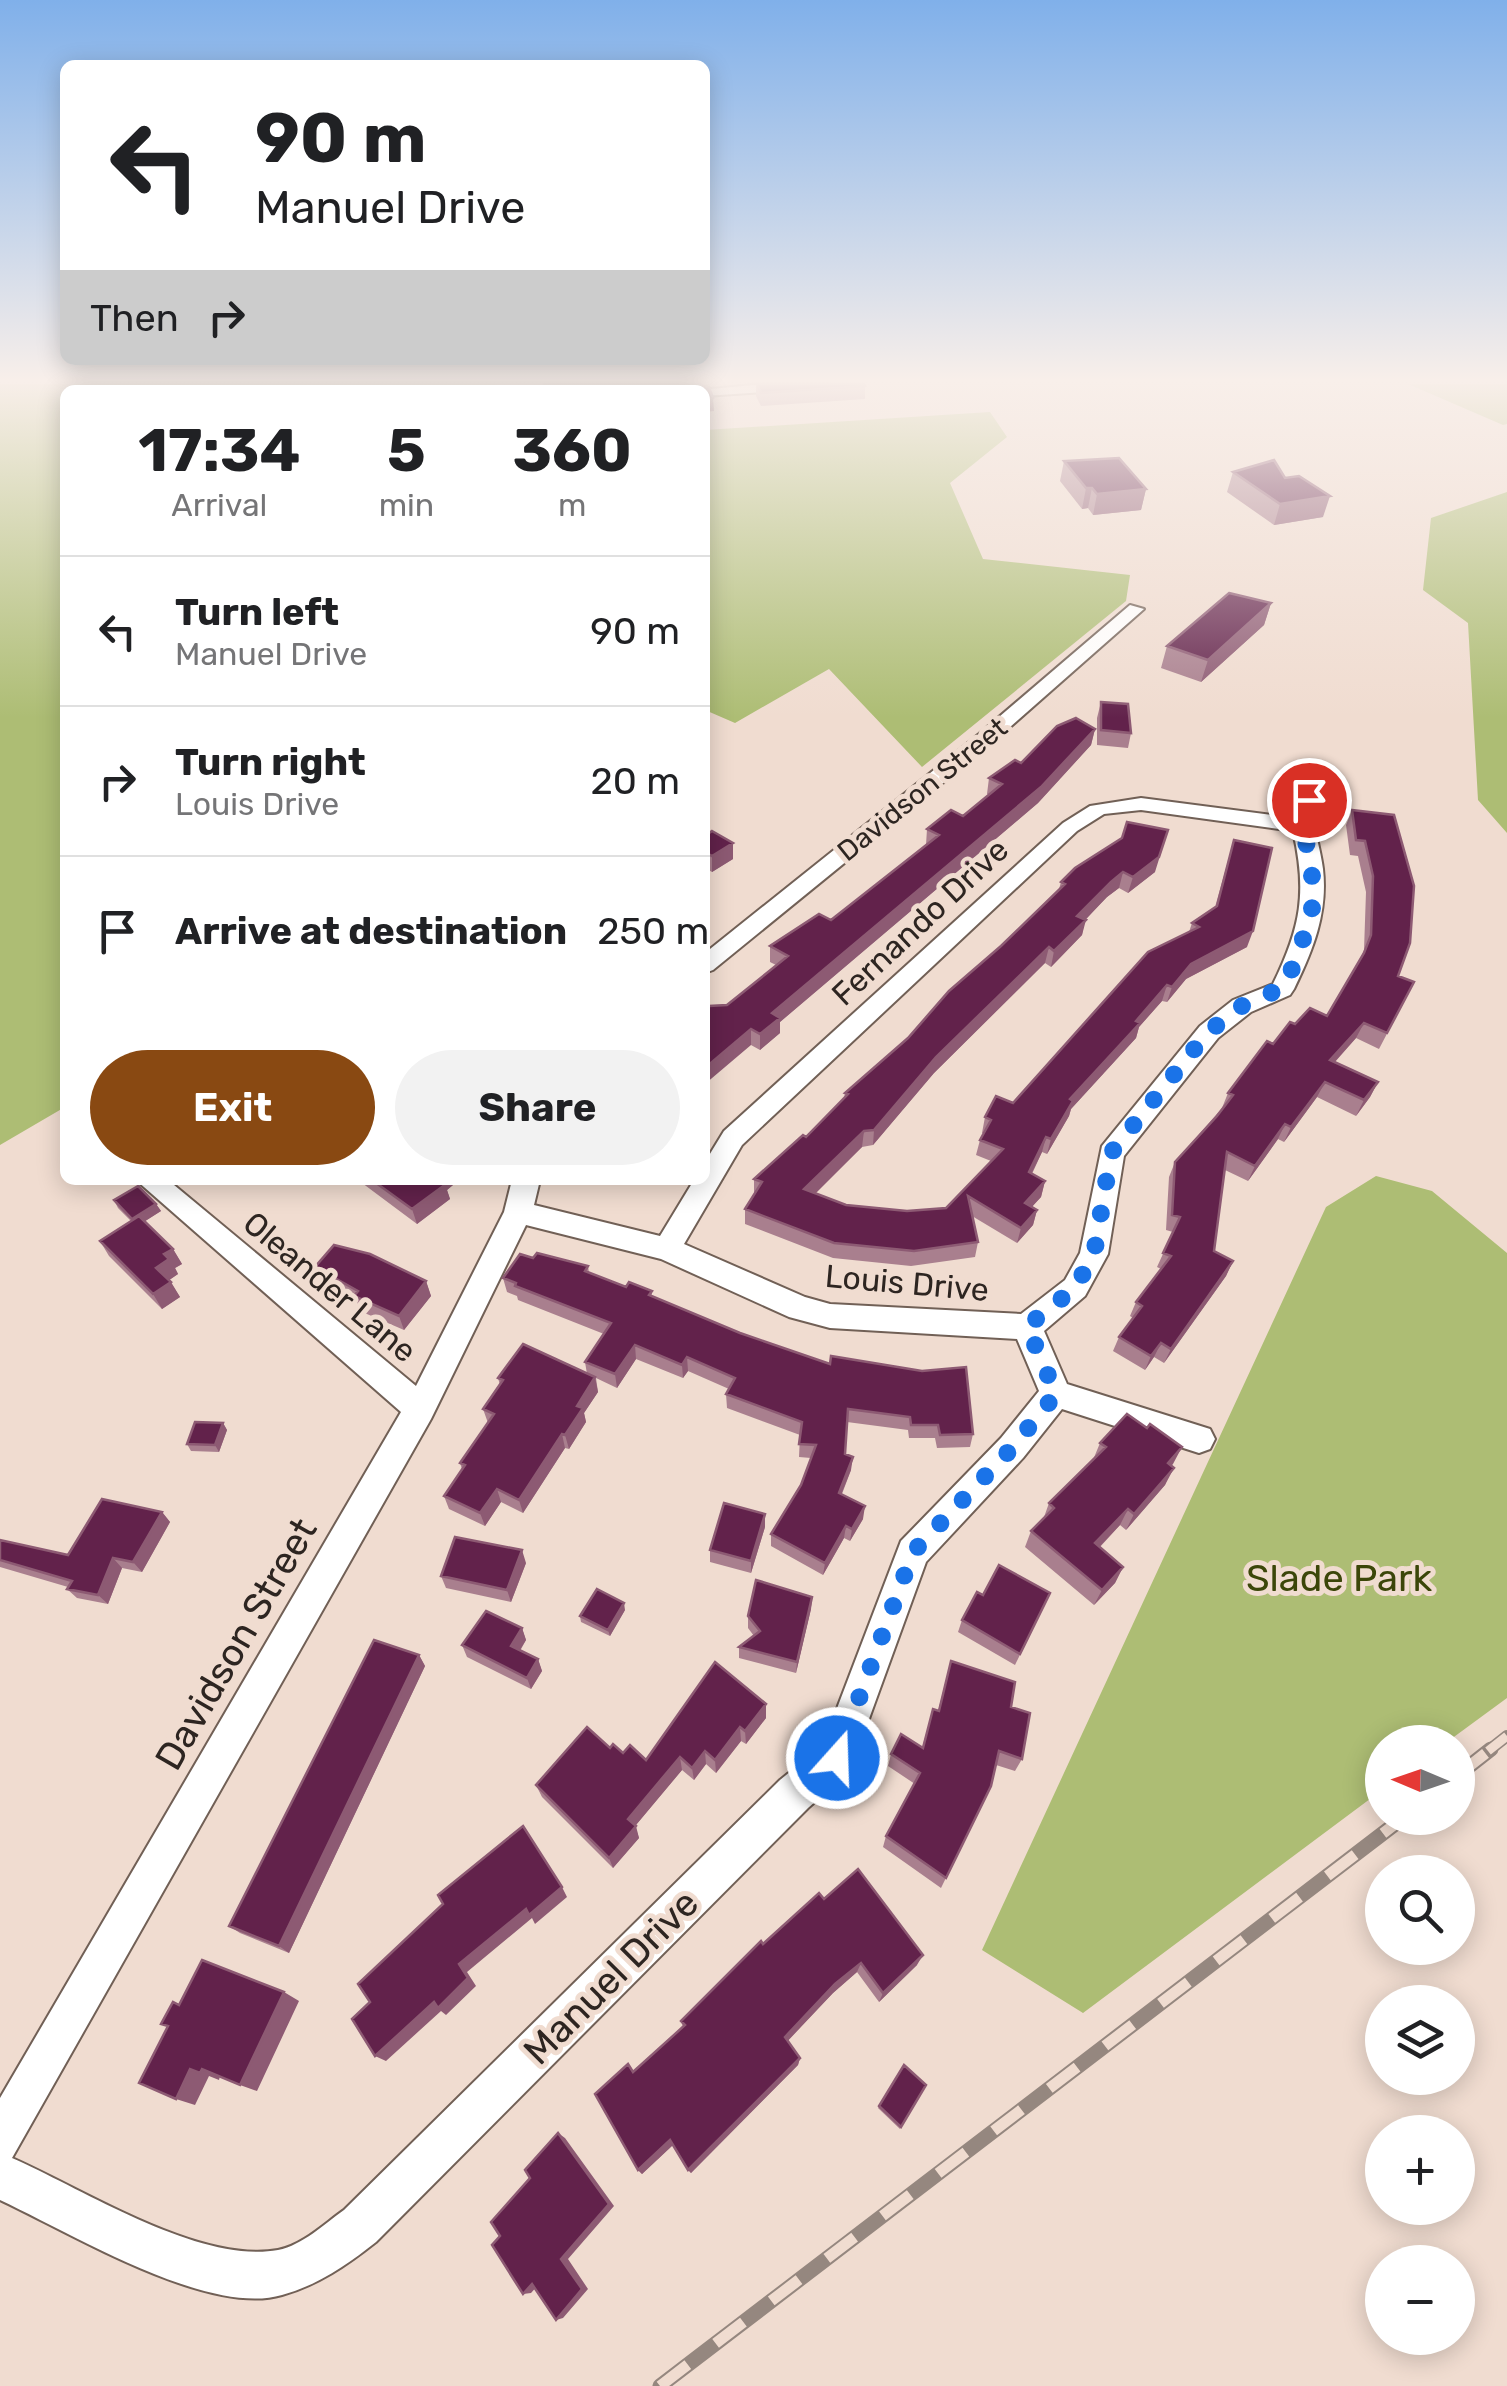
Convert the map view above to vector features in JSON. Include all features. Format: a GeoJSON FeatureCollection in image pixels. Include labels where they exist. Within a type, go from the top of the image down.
{"type":"FeatureCollection","features":[{"type":"Feature","properties":{"kind":"street","name":"Davidson Street"},"geometry":{"type":"LineString","coordinates":[[710,961],[986,738],[1136,609]]}},
{"type":"Feature","properties":{"kind":"street","name":"Fernando Drive"},"geometry":{"type":"LineString","coordinates":[[710,1177],[733,1138],[1070,828],[1096,810],[1124,794],[1160,805],[1302,826]]}},
{"type":"Feature","properties":{"kind":"street","name":"Louis Drive"},"geometry":{"type":"LineString","coordinates":[[522,1196],[667,1249],[799,1308],[830,1316],[1027,1326],[1075,1288],[1094,1254],[1111,1153],[1208,1032],[1242,1006],[1282,988],[1312,913],[1312,867],[1302,826],[1309,800]]}},
{"type":"Feature","properties":{"kind":"street","name":"Oleander Lane"},"geometry":{"type":"LineString","coordinates":[[156,1185],[420,1409]]}},
{"type":"Feature","properties":{"kind":"street","name":"Fernando Drive"},"geometry":{"type":"LineString","coordinates":[[667,1249],[705,1185]]}},
{"type":"Feature","properties":{"kind":"street","name":"Davidson Street"},"geometry":{"type":"LineString","coordinates":[[0,2141],[420,1409],[522,1196]]}},
{"type":"Feature","properties":{"kind":"street"},"geometry":{"type":"LineString","coordinates":[[1027,1326],[1056,1394],[1199,1440]]}},
{"type":"Feature","properties":{"kind":"street","name":"Manuel Drive"},"geometry":{"type":"LineString","coordinates":[[0,2176],[197,2268],[237,2274],[279,2274],[319,2257],[360,2226],[794,1794],[837,1758],[913,1552],[1012,1448],[1056,1394]]}},
{"type":"Feature","properties":{"kind":"green space"},"geometry":{"type":"Polygon","coordinates":[[[0,495],[60,495],[60,1110],[0,1145],[0,495]]]}},
{"type":"Feature","properties":{"kind":"green space"},"geometry":{"type":"Polygon","coordinates":[[[710,495],[955,495],[983,559],[1130,575],[1126,601],[922,767],[829,669],[735,723],[710,712],[710,495]]]}},
{"type":"Feature","properties":{"kind":"green space"},"geometry":{"type":"Polygon","coordinates":[[[1507,495],[1507,833],[1478,800],[1468,623],[1423,590],[1431,518],[1507,495]]]}},
{"type":"Feature","properties":{"kind":"green space","name":"Slade Park"},"geometry":{"type":"Polygon","coordinates":[[[1376,1176],[1432,1191],[1507,1253],[1507,1698],[1470,1725],[1365,1725],[1365,1803],[1083,2013],[982,1950],[1326,1207],[1376,1176]]]}},
{"type":"Feature","properties":{"kind":"building"},"geometry":{"type":"Polygon","coordinates":[[[1267,495],[1330,496],[1280,504],[1267,495]]]}},
{"type":"Feature","properties":{"kind":"building"},"geometry":{"type":"Polygon","coordinates":[[[1229,593],[1271,603],[1208,660],[1167,646],[1229,593]]]}},
{"type":"Feature","properties":{"kind":"building"},"geometry":{"type":"Polygon","coordinates":[[[1101,702],[1128,704],[1131,733],[1101,730],[1101,702]]]}},
{"type":"Feature","properties":{"kind":"building"},"geometry":{"type":"Polygon","coordinates":[[[1076,718],[1095,729],[1041,787],[772,1013],[780,1018],[760,1034],[751,1029],[710,1064],[710,1006],[727,1005],[788,956],[770,946],[819,914],[831,920],[939,835],[927,829],[951,810],[963,816],[1002,784],[989,778],[1015,760],[1021,763],[1057,726],[1076,718]]]}},
{"type":"Feature","properties":{"kind":"building"},"geometry":{"type":"Polygon","coordinates":[[[1352,810],[1394,815],[1414,886],[1410,943],[1398,976],[1414,982],[1387,1033],[1364,1023],[1330,1060],[1378,1082],[1364,1100],[1325,1082],[1291,1127],[1285,1124],[1255,1166],[1227,1152],[1214,1251],[1233,1261],[1171,1349],[1161,1343],[1151,1356],[1119,1337],[1142,1306],[1136,1302],[1171,1256],[1163,1253],[1180,1217],[1172,1215],[1175,1162],[1233,1095],[1228,1093],[1267,1041],[1273,1044],[1290,1022],[1295,1024],[1310,1008],[1327,1016],[1371,935],[1373,876],[1365,841],[1356,840],[1352,810]]]}},
{"type":"Feature","properties":{"kind":"building"},"geometry":{"type":"Polygon","coordinates":[[[1127,822],[1168,830],[1159,857],[1133,877],[1123,872],[1111,882],[1077,916],[1086,920],[1054,951],[1049,947],[936,1057],[874,1130],[864,1131],[804,1189],[846,1205],[907,1211],[946,1208],[1003,1149],[980,1140],[991,1120],[985,1117],[996,1096],[1013,1103],[1148,952],[1199,927],[1192,923],[1217,906],[1234,840],[1272,848],[1253,931],[1191,964],[1172,987],[1167,985],[1136,1021],[1140,1023],[1070,1099],[1073,1101],[1051,1139],[1046,1137],[1029,1172],[1045,1181],[1025,1203],[1037,1210],[1021,1228],[968,1196],[978,1242],[914,1251],[834,1243],[745,1209],[762,1182],[754,1179],[803,1135],[806,1137],[848,1094],[845,1093],[908,1038],[949,991],[1065,884],[1061,882],[1075,868],[1122,838],[1127,822]]]}},
{"type":"Feature","properties":{"kind":"building"},"geometry":{"type":"Polygon","coordinates":[[[712,831],[733,843],[712,856],[712,831]]]}},
{"type":"Feature","properties":{"kind":"building"},"geometry":{"type":"Polygon","coordinates":[[[379,1185],[445,1185],[412,1209],[379,1185]]]}},
{"type":"Feature","properties":{"kind":"building"},"geometry":{"type":"Polygon","coordinates":[[[138,1186],[156,1204],[132,1219],[114,1200],[138,1186]]]}},
{"type":"Feature","properties":{"kind":"building"},"geometry":{"type":"Polygon","coordinates":[[[139,1216],[173,1249],[164,1254],[169,1259],[156,1268],[171,1282],[153,1294],[100,1241],[139,1216]]]}},
{"type":"Feature","properties":{"kind":"building"},"geometry":{"type":"Polygon","coordinates":[[[334,1245],[370,1254],[426,1281],[399,1316],[354,1296],[358,1291],[315,1267],[334,1245]]]}},
{"type":"Feature","properties":{"kind":"building"},"geometry":{"type":"Polygon","coordinates":[[[537,1253],[588,1266],[585,1271],[626,1287],[629,1282],[652,1291],[649,1295],[740,1333],[830,1364],[831,1356],[922,1371],[966,1367],[973,1434],[940,1435],[938,1425],[911,1425],[910,1417],[848,1409],[845,1454],[853,1457],[839,1493],[865,1506],[852,1529],[846,1526],[825,1563],[771,1534],[801,1485],[816,1445],[799,1444],[802,1422],[726,1394],[735,1378],[687,1357],[682,1365],[635,1345],[615,1374],[585,1362],[611,1323],[503,1278],[520,1254],[533,1258],[537,1253]]]}},
{"type":"Feature","properties":{"kind":"building"},"geometry":{"type":"Polygon","coordinates":[[[523,1344],[595,1377],[577,1406],[583,1408],[519,1500],[497,1489],[480,1513],[444,1496],[465,1465],[460,1463],[494,1414],[483,1409],[503,1380],[498,1378],[523,1344]]]}},
{"type":"Feature","properties":{"kind":"building"},"geometry":{"type":"Polygon","coordinates":[[[1127,1414],[1147,1428],[1150,1424],[1182,1447],[1168,1463],[1174,1468],[1134,1514],[1128,1509],[1095,1543],[1123,1567],[1102,1590],[1031,1531],[1054,1508],[1049,1503],[1106,1447],[1100,1443],[1127,1414]]]}},
{"type":"Feature","properties":{"kind":"building"},"geometry":{"type":"Polygon","coordinates":[[[195,1422],[223,1423],[215,1445],[187,1444],[195,1422]]]}},
{"type":"Feature","properties":{"kind":"building"},"geometry":{"type":"Polygon","coordinates":[[[102,1499],[162,1512],[133,1562],[113,1558],[98,1595],[67,1589],[72,1581],[0,1560],[0,1540],[68,1555],[102,1499]]]}},
{"type":"Feature","properties":{"kind":"building"},"geometry":{"type":"Polygon","coordinates":[[[724,1503],[765,1514],[751,1561],[710,1550],[724,1503]]]}},
{"type":"Feature","properties":{"kind":"building"},"geometry":{"type":"Polygon","coordinates":[[[455,1537],[522,1550],[507,1590],[441,1576],[455,1537]]]}},
{"type":"Feature","properties":{"kind":"building"},"geometry":{"type":"Polygon","coordinates":[[[999,1565],[1050,1593],[1020,1654],[962,1620],[977,1592],[983,1595],[999,1565]]]}},
{"type":"Feature","properties":{"kind":"building"},"geometry":{"type":"Polygon","coordinates":[[[756,1580],[812,1597],[797,1662],[739,1647],[760,1631],[748,1616],[756,1580]]]}},
{"type":"Feature","properties":{"kind":"building"},"geometry":{"type":"Polygon","coordinates":[[[597,1589],[624,1603],[608,1630],[580,1616],[597,1589]]]}},
{"type":"Feature","properties":{"kind":"building"},"geometry":{"type":"Polygon","coordinates":[[[486,1611],[522,1628],[511,1646],[538,1659],[527,1678],[462,1645],[486,1611]]]}},
{"type":"Feature","properties":{"kind":"building"},"geometry":{"type":"Polygon","coordinates":[[[374,1640],[419,1655],[279,1946],[229,1926],[374,1640]]]}},
{"type":"Feature","properties":{"kind":"building"},"geometry":{"type":"Polygon","coordinates":[[[951,1661],[1015,1682],[1011,1707],[1030,1713],[1022,1759],[999,1751],[991,1786],[946,1878],[886,1836],[920,1773],[891,1754],[901,1734],[923,1748],[933,1709],[939,1711],[951,1661]]]}},
{"type":"Feature","properties":{"kind":"building"},"geometry":{"type":"Polygon","coordinates":[[[715,1662],[766,1704],[745,1731],[740,1727],[715,1760],[705,1751],[692,1768],[680,1757],[628,1819],[636,1826],[609,1858],[536,1785],[587,1727],[610,1748],[613,1744],[623,1753],[630,1745],[646,1760],[715,1662]]]}},
{"type":"Feature","properties":{"kind":"building"},"geometry":{"type":"Polygon","coordinates":[[[523,1826],[562,1887],[529,1915],[526,1909],[459,1964],[468,1978],[438,2008],[434,2002],[375,2056],[352,2019],[370,2002],[358,1984],[443,1904],[438,1895],[523,1826]]]}},
{"type":"Feature","properties":{"kind":"building"},"geometry":{"type":"Polygon","coordinates":[[[858,1869],[923,1955],[883,1993],[861,1963],[835,1984],[785,2037],[800,2058],[688,2170],[670,2140],[638,2170],[595,2094],[628,2064],[633,2072],[685,2025],[681,2021],[761,1941],[763,1944],[819,1893],[824,1899],[858,1869]]]}},
{"type":"Feature","properties":{"kind":"building"},"geometry":{"type":"Polygon","coordinates":[[[202,1960],[284,1992],[240,2085],[202,2069],[200,2073],[190,2069],[176,2099],[139,2083],[168,2026],[161,2024],[173,2002],[179,2005],[202,1960]]]}},
{"type":"Feature","properties":{"kind":"building"},"geometry":{"type":"Polygon","coordinates":[[[904,2065],[926,2085],[901,2127],[879,2106],[904,2065]]]}},
{"type":"Feature","properties":{"kind":"building"},"geometry":{"type":"Polygon","coordinates":[[[558,2133],[609,2204],[561,2259],[582,2289],[556,2320],[532,2284],[523,2294],[492,2245],[500,2236],[491,2222],[530,2178],[525,2170],[558,2133]]]}},
{"type":"Feature","properties":{"kind":"railway"},"geometry":{"type":"LineString","coordinates":[[1488,1751],[1507,1736]]}},
{"type":"Feature","properties":{"kind":"railway"},"geometry":{"type":"LineString","coordinates":[[1475,1762],[1491,1749]]}},
{"type":"Feature","properties":{"kind":"railway"},"geometry":{"type":"LineString","coordinates":[[660,2386],[1381,1835]]}},
{"type":"Feature","properties":{"kind":"route"},"geometry":{"type":"LineString","coordinates":[[837,1758],[913,1552],[1012,1448],[1056,1394],[1027,1326],[1075,1288],[1094,1254],[1111,1153],[1208,1032],[1242,1006],[1282,988],[1294,965],[1312,913],[1312,867],[1302,826],[1309,800]]}}]}
